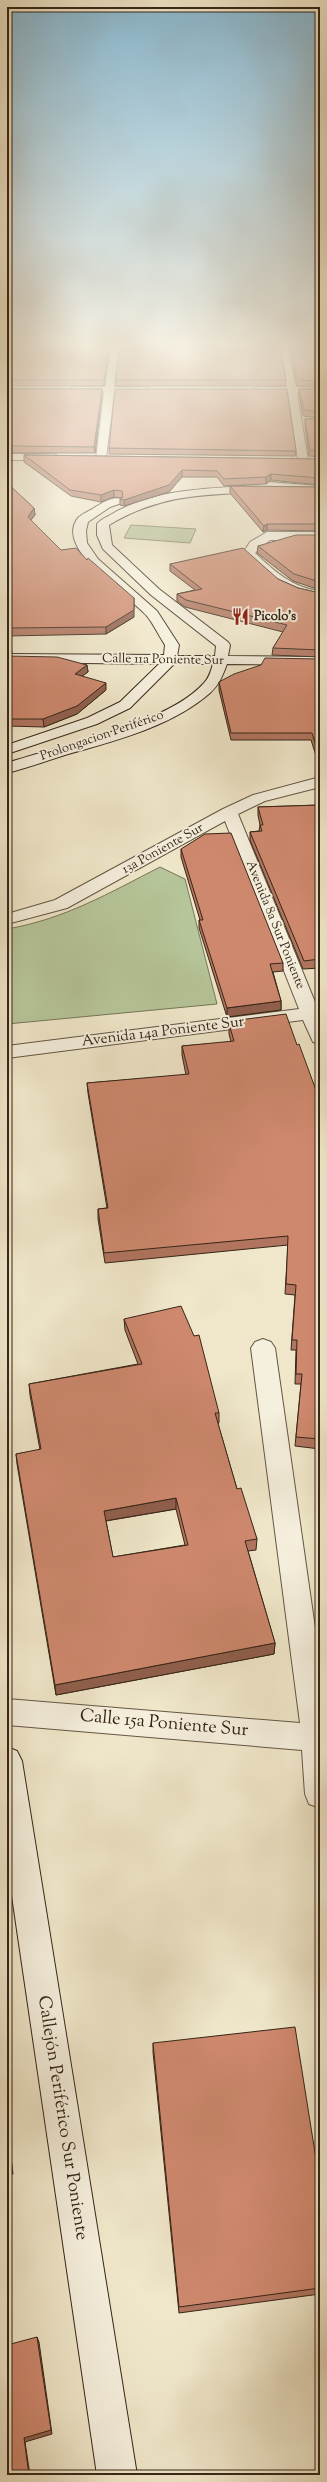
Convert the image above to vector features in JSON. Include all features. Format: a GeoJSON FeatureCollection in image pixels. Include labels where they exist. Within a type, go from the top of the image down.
{"type":"FeatureCollection","features":[{"type":"Feature","properties":{"kind":"street"},"geometry":{"type":"LineString","coordinates":[[290,460],[314,461]]}},
{"type":"Feature","properties":{"kind":"street"},"geometry":{"type":"LineString","coordinates":[[7,750],[92,722],[125,705],[170,660],[172,645],[152,614],[94,562],[81,543],[80,532],[83,520],[106,505],[132,496],[186,484],[255,483],[285,487],[320,489]]}},
{"type":"Feature","properties":{"kind":"street"},"geometry":{"type":"LineString","coordinates":[[222,661],[223,645],[155,592],[107,546],[103,535],[103,524],[125,509],[190,491],[285,487]]}},
{"type":"Feature","properties":{"kind":"street"},"geometry":{"type":"LineString","coordinates":[[320,536],[267,536],[254,545],[249,553],[283,584],[300,591],[320,595]]}},
{"type":"Feature","properties":{"kind":"street","name":"Calle 11a Poniente Sur"},"geometry":{"type":"LineString","coordinates":[[156,645],[186,645]]}},
{"type":"Feature","properties":{"kind":"street","name":"Calle 11a Poniente Sur"},"geometry":{"type":"LineString","coordinates":[[201,645],[238,645]]}},
{"type":"Feature","properties":{"kind":"street","name":"Calle 11a Poniente Sur"},"geometry":{"type":"LineString","coordinates":[[7,646],[134,646]]}},
{"type":"Feature","properties":{"kind":"street","name":"Calle 11a Poniente Sur"},"geometry":{"type":"LineString","coordinates":[[7,658],[320,661]]}},
{"type":"Feature","properties":{"kind":"street","name":"Prolongacion Periférico"},"geometry":{"type":"LineString","coordinates":[[7,768],[134,728],[180,708],[207,689],[222,661]]}},
{"type":"Feature","properties":{"kind":"street","name":"13a Poniente Sur"},"geometry":{"type":"LineString","coordinates":[[7,919],[61,904],[229,812],[287,789],[320,782]]}},
{"type":"Feature","properties":{"kind":"street","name":"Avenida 8a Sur Poniente"},"geometry":{"type":"LineString","coordinates":[[229,812],[315,1012],[320,1038]]}},
{"type":"Feature","properties":{"kind":"street","name":"Avenida 14a Poniente Sur"},"geometry":{"type":"LineString","coordinates":[[7,1052],[315,1012]]}},
{"type":"Feature","properties":{"kind":"street"},"geometry":{"type":"LineString","coordinates":[[264,1348],[318,1737],[320,1794]]}},
{"type":"Feature","properties":{"kind":"street","name":"Calle 15a Poniente Sur"},"geometry":{"type":"LineString","coordinates":[[7,1712],[318,1737]]}},
{"type":"Feature","properties":{"kind":"street","name":"Callejón Periférico Sur Poniente"},"geometry":{"type":"LineString","coordinates":[[7,1761],[117,2475]]}},
{"type":"Feature","properties":{"kind":"green space"},"geometry":{"type":"Polygon","coordinates":[[[131,525],[196,529],[190,543],[124,538],[131,525]]]}},
{"type":"Feature","properties":{"kind":"green space"},"geometry":{"type":"Polygon","coordinates":[[[160,867],[185,879],[217,1004],[7,1024],[7,929],[28,925],[67,912],[160,867]]]}},
{"type":"Feature","properties":{"kind":"building"},"geometry":{"type":"Polygon","coordinates":[[[29,459],[320,459],[320,478],[271,474],[266,477],[224,479],[217,471],[182,470],[169,485],[124,500],[120,499],[123,497],[122,491],[114,490],[101,495],[70,490],[29,459]]]}},
{"type":"Feature","properties":{"kind":"building"},"geometry":{"type":"Polygon","coordinates":[[[7,483],[34,508],[28,517],[61,550],[76,548],[87,560],[88,558],[134,598],[134,610],[106,627],[7,628],[7,483]]]}},
{"type":"Feature","properties":{"kind":"building"},"geometry":{"type":"Polygon","coordinates":[[[230,486],[320,487],[320,524],[267,524],[264,526],[230,486]]]}},
{"type":"Feature","properties":{"kind":"building"},"geometry":{"type":"Polygon","coordinates":[[[296,535],[320,535],[320,582],[294,574],[258,546],[296,535]]]}},
{"type":"Feature","properties":{"kind":"building"},"geometry":{"type":"Polygon","coordinates":[[[243,548],[278,579],[298,588],[320,593],[320,650],[273,648],[287,625],[186,600],[177,594],[202,589],[170,564],[243,548]]]}},
{"type":"Feature","properties":{"kind":"building"},"geometry":{"type":"Polygon","coordinates":[[[7,656],[57,657],[87,665],[75,674],[106,683],[77,706],[43,719],[7,719],[7,656]]]}},
{"type":"Feature","properties":{"kind":"building"},"geometry":{"type":"Polygon","coordinates":[[[265,658],[320,659],[320,759],[312,733],[231,733],[219,682],[234,674],[261,665],[265,658]]]}},
{"type":"Feature","properties":{"kind":"building"},"geometry":{"type":"Polygon","coordinates":[[[320,805],[320,959],[304,961],[250,832],[262,831],[260,825],[263,825],[258,807],[320,805]]]}},
{"type":"Feature","properties":{"kind":"building"},"geometry":{"type":"Polygon","coordinates":[[[231,833],[283,963],[270,964],[281,1001],[227,1008],[199,920],[203,920],[181,849],[205,834],[231,833]]]}},
{"type":"Feature","properties":{"kind":"building"},"geometry":{"type":"Polygon","coordinates":[[[286,1014],[320,1101],[320,1439],[296,1437],[302,1374],[296,1374],[297,1340],[292,1340],[296,1285],[286,1284],[288,1236],[104,1253],[98,1209],[108,1208],[87,1083],[189,1074],[182,1046],[234,1041],[229,1024],[232,1024],[231,1021],[286,1014]]]}},
{"type":"Feature","properties":{"kind":"building"},"geometry":{"type":"Polygon","coordinates":[[[181,1306],[194,1336],[199,1335],[219,1413],[215,1413],[237,1489],[241,1488],[257,1539],[245,1541],[275,1643],[55,1685],[16,1454],[41,1449],[29,1384],[142,1364],[124,1319],[181,1306]],[[176,1498],[104,1511],[113,1557],[188,1545],[176,1498]]]}},
{"type":"Feature","properties":{"kind":"building"},"geometry":{"type":"Polygon","coordinates":[[[295,2027],[320,2184],[320,2288],[179,2307],[153,2043],[295,2027]]]}},
{"type":"Feature","properties":{"kind":"building"},"geometry":{"type":"Polygon","coordinates":[[[7,2061],[10,2078],[7,2078],[7,2061]]]}},
{"type":"Feature","properties":{"kind":"building"},"geometry":{"type":"Polygon","coordinates":[[[7,2132],[12,2167],[7,2169],[7,2132]]]}},
{"type":"Feature","properties":{"kind":"building"},"geometry":{"type":"Polygon","coordinates":[[[37,2337],[51,2430],[24,2438],[29,2475],[7,2475],[7,2345],[37,2337]]]}},
{"type":"Feature","properties":{"kind":"place","name":"Picolo's"},"geometry":{"type":"Point","coordinates":[241,617]}}]}
